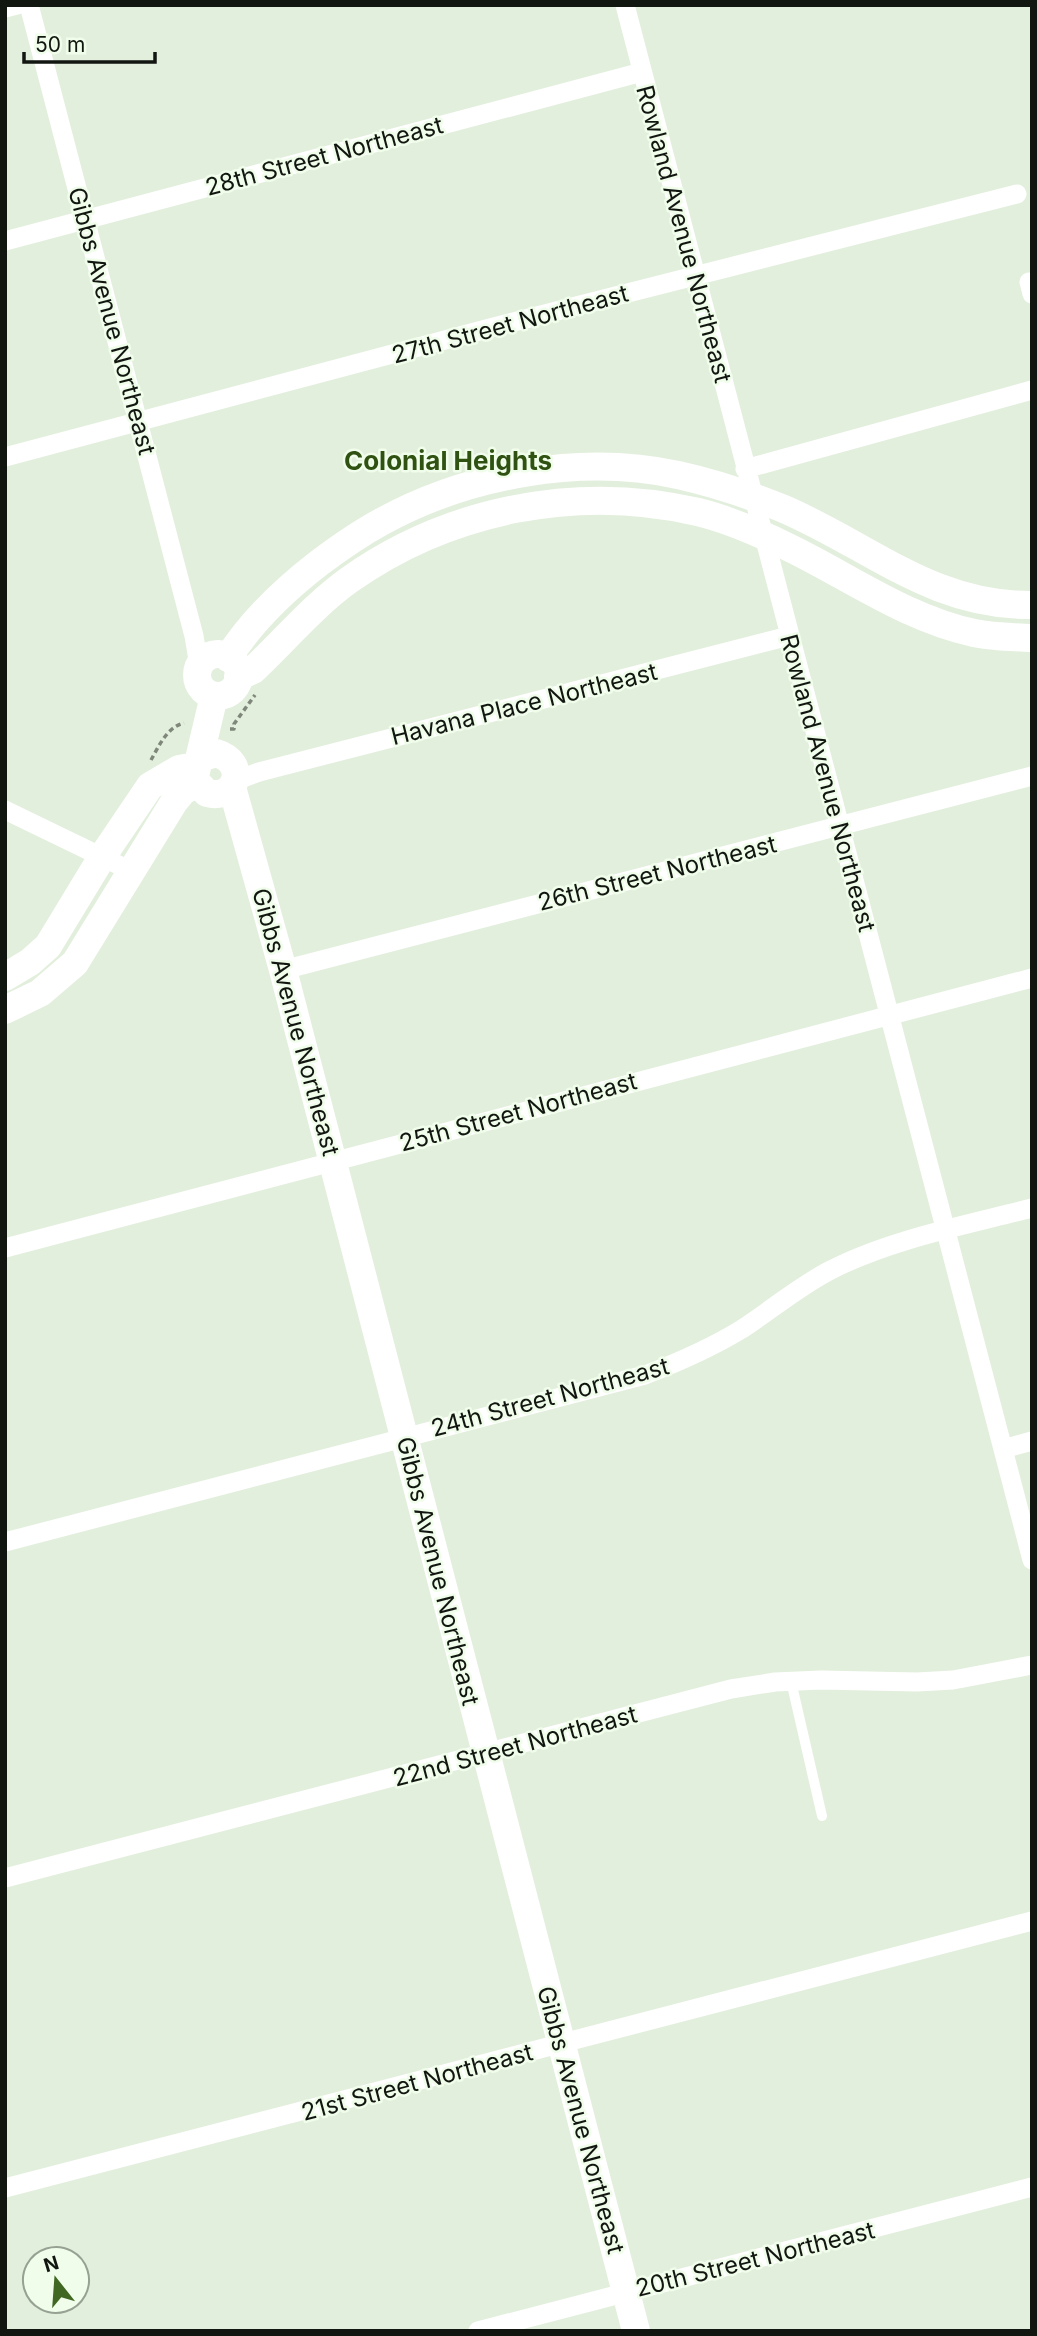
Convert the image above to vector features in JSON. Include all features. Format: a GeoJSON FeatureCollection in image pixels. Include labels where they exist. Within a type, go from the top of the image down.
{"type":"FeatureCollection","features":[{"type":"Feature","properties":{"kind":"street"},"geometry":{"type":"LineString","coordinates":[[5,8],[17,5]]}},
{"type":"Feature","properties":{"kind":"street","name":"Gibbs Avenue Northeast"},"geometry":{"type":"LineString","coordinates":[[29,5],[138,421],[222,671],[222,778],[283,970],[636,2331]]}},
{"type":"Feature","properties":{"kind":"street","name":"Rowland Avenue Northeast"},"geometry":{"type":"LineString","coordinates":[[625,5],[1032,1560]]}},
{"type":"Feature","properties":{"kind":"street","name":"28th Street Northeast"},"geometry":{"type":"LineString","coordinates":[[5,241],[642,72]]}},
{"type":"Feature","properties":{"kind":"street","name":"27th Street Northeast"},"geometry":{"type":"LineString","coordinates":[[5,457],[1017,194]]}},
{"type":"Feature","properties":{"kind":"street"},"geometry":{"type":"LineString","coordinates":[[745,468],[1032,390]]}},
{"type":"Feature","properties":{"kind":"street"},"geometry":{"type":"LineString","coordinates":[[222,671],[264,612],[298,579],[383,520],[456,491],[544,471],[597,468],[678,475],[753,498],[808,520],[941,590],[989,603],[1032,605]]}},
{"type":"Feature","properties":{"kind":"street"},"geometry":{"type":"LineString","coordinates":[[456,491],[467,521]]}},
{"type":"Feature","properties":{"kind":"street"},"geometry":{"type":"LineString","coordinates":[[222,671],[253,670],[304,617],[349,580],[410,544],[467,521],[518,508],[563,502],[629,502],[698,512],[763,534],[932,621],[976,634],[1032,638]]}},
{"type":"Feature","properties":{"kind":"street","name":"Havana Place Northeast"},"geometry":{"type":"LineString","coordinates":[[222,778],[789,636]]}},
{"type":"Feature","properties":{"kind":"street"},"geometry":{"type":"LineString","coordinates":[[5,977],[24,967],[48,946],[102,857],[150,786],[179,769],[222,778]]}},
{"type":"Feature","properties":{"kind":"street","name":"26th Street Northeast"},"geometry":{"type":"LineString","coordinates":[[283,970],[1032,776]]}},
{"type":"Feature","properties":{"kind":"street"},"geometry":{"type":"LineString","coordinates":[[5,1010],[40,993],[75,963],[178,796],[222,778]]}},
{"type":"Feature","properties":{"kind":"street"},"geometry":{"type":"LineString","coordinates":[[5,810],[131,872]]}},
{"type":"Feature","properties":{"kind":"street","name":"25th Street Northeast"},"geometry":{"type":"LineString","coordinates":[[5,1248],[1032,978]]}},
{"type":"Feature","properties":{"kind":"street","name":"24th Street Northeast"},"geometry":{"type":"LineString","coordinates":[[5,1542],[645,1375],[681,1362],[742,1329],[827,1271],[874,1252],[1032,1208]]}},
{"type":"Feature","properties":{"kind":"street"},"geometry":{"type":"LineString","coordinates":[[1003,1449],[1032,1441]]}},
{"type":"Feature","properties":{"kind":"street","name":"22nd Street Northeast"},"geometry":{"type":"LineString","coordinates":[[5,1878],[731,1689],[791,1681],[953,1680],[1032,1665]]}},
{"type":"Feature","properties":{"kind":"street","name":"21st Street Northeast"},"geometry":{"type":"LineString","coordinates":[[5,2188],[1032,1921]]}},
{"type":"Feature","properties":{"kind":"street","name":"20th Street Northeast"},"geometry":{"type":"LineString","coordinates":[[478,2331],[1032,2187]]}},
{"type":"Feature","properties":{"kind":"lane"},"geometry":{"type":"LineString","coordinates":[[791,1681],[822,1816]]}},
{"type":"Feature","properties":{"kind":"path"},"geometry":{"type":"LineString","coordinates":[[222,671],[234,729]]}},
{"type":"Feature","properties":{"kind":"district","name":"Colonial Heights"},"geometry":{"type":"Point","coordinates":[448,460]}}]}
